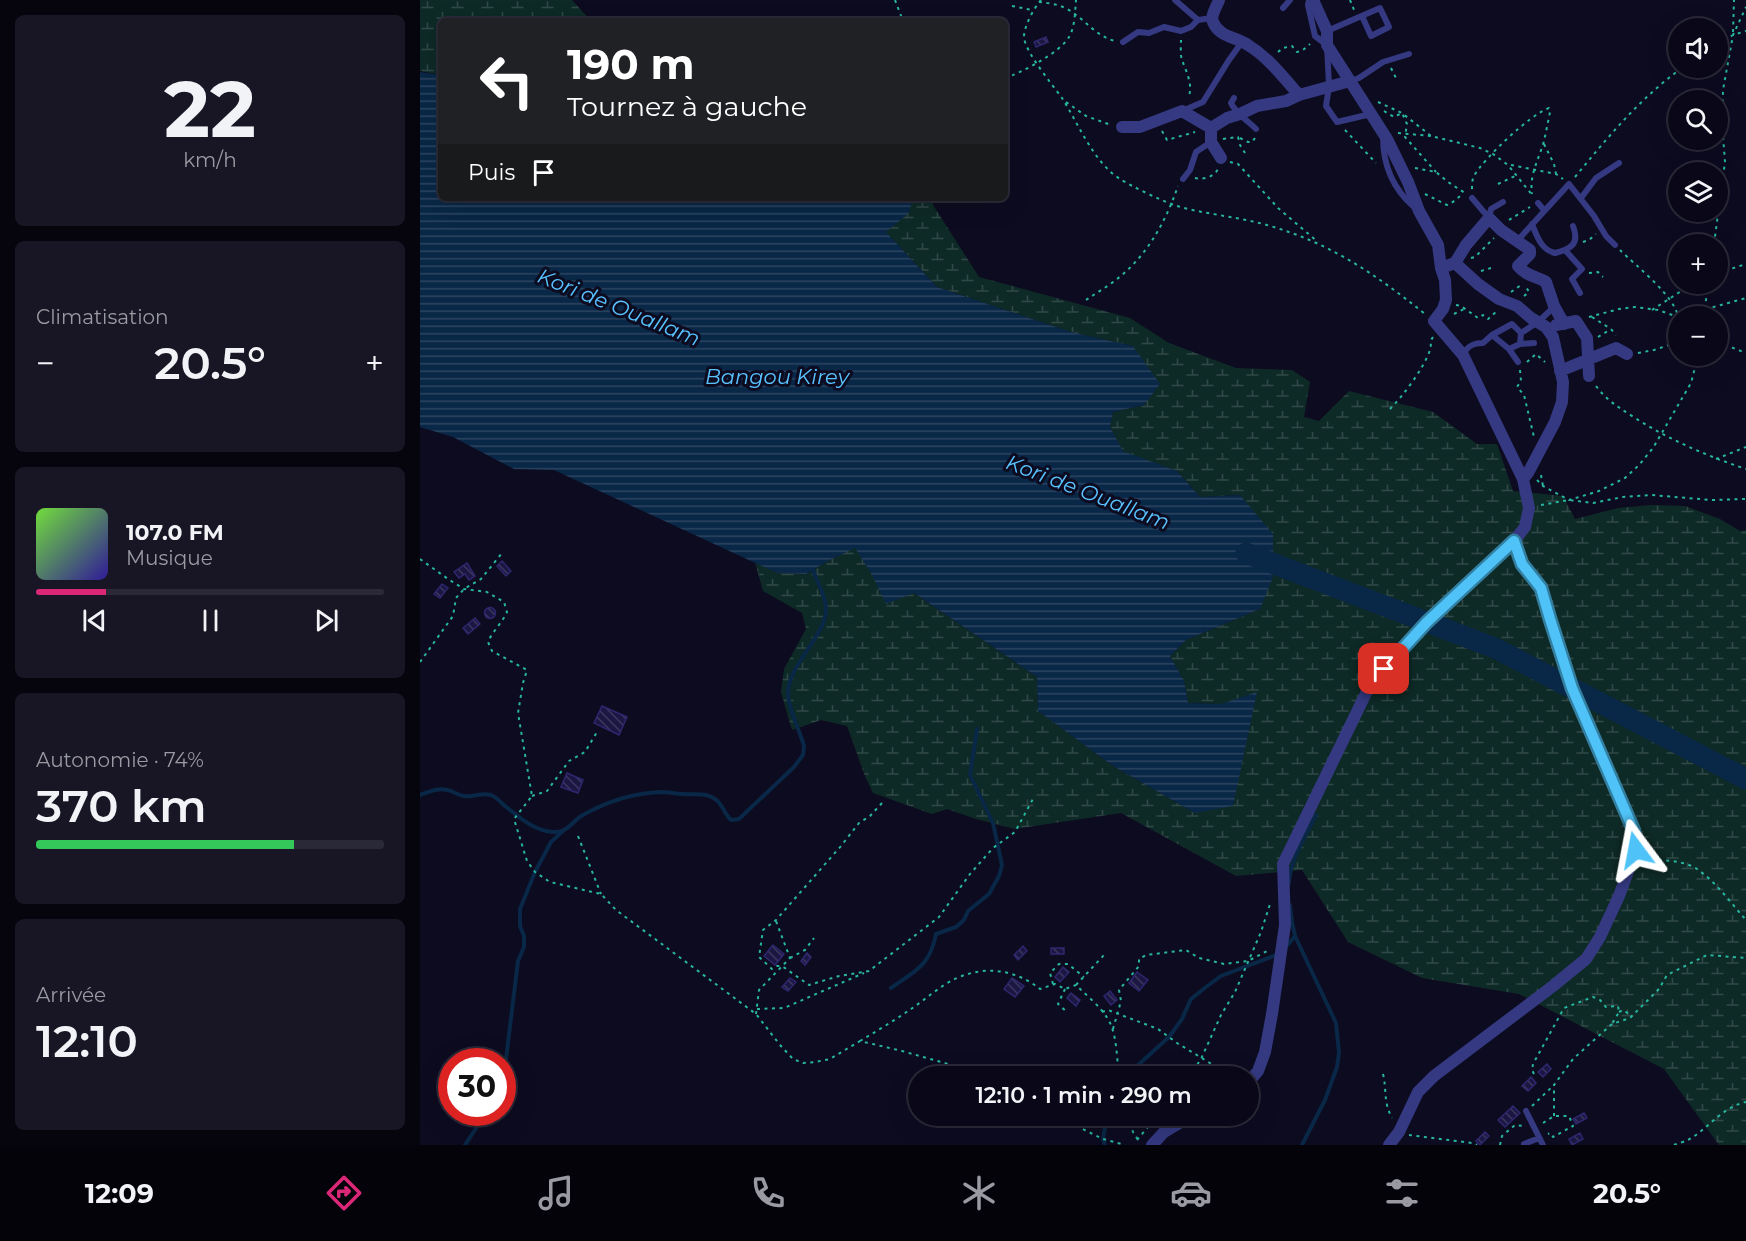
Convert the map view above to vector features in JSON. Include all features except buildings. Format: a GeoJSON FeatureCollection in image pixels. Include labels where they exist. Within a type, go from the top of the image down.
{"type":"FeatureCollection","features":[{"type":"Feature","properties":{"kind":"street"},"geometry":{"type":"LineString","coordinates":[[1219,0],[1212,18],[1213,22],[1225,36],[1242,42],[1269,60],[1299,95]]}},
{"type":"Feature","properties":{"kind":"street"},"geometry":{"type":"LineString","coordinates":[[1259,1068],[1265,1052],[1285,925],[1283,864],[1370,685],[1427,622],[1514,541],[1525,527],[1529,508],[1523,478],[1462,355],[1437,324],[1446,300],[1445,280],[1438,244],[1419,211],[1408,182],[1383,132],[1327,45],[1327,31],[1311,0]]}},
{"type":"Feature","properties":{"kind":"street"},"geometry":{"type":"LineString","coordinates":[[1211,128],[1227,118],[1257,106],[1286,101],[1299,95],[1350,81]]}},
{"type":"Feature","properties":{"kind":"street"},"geometry":{"type":"LineString","coordinates":[[1122,127],[1140,127],[1182,111],[1211,128]]}},
{"type":"Feature","properties":{"kind":"street"},"geometry":{"type":"LineString","coordinates":[[1211,128],[1211,142],[1221,158]]}},
{"type":"Feature","properties":{"kind":"street"},"geometry":{"type":"LineString","coordinates":[[1441,268],[1455,263],[1466,245],[1489,218],[1501,230],[1530,250],[1530,254],[1518,266],[1526,274],[1546,282],[1554,306],[1587,338],[1589,376]]}},
{"type":"Feature","properties":{"kind":"street"},"geometry":{"type":"LineString","coordinates":[[1455,263],[1499,299],[1510,303],[1542,324],[1553,337],[1563,382],[1562,402],[1555,422],[1528,473],[1523,478]]}},
{"type":"Feature","properties":{"kind":"street"},"geometry":{"type":"LineString","coordinates":[[1542,324],[1570,323]]}},
{"type":"Feature","properties":{"kind":"street"},"geometry":{"type":"LineString","coordinates":[[1560,371],[1588,360],[1622,351]]}},
{"type":"Feature","properties":{"kind":"street"},"geometry":{"type":"LineString","coordinates":[[1389,1145],[1399,1132],[1418,1092],[1434,1076],[1553,987],[1586,959],[1600,937],[1620,896],[1636,850],[1634,831],[1572,688],[1541,588],[1522,564],[1514,541]]}},
{"type":"Feature","properties":{"kind":"street"},"geometry":{"type":"LineString","coordinates":[[1152,1145],[1164,1132],[1174,1126]]}},
{"type":"Feature","properties":{"kind":"lane"},"geometry":{"type":"LineString","coordinates":[[1174,0],[1198,20]]}},
{"type":"Feature","properties":{"kind":"lane"},"geometry":{"type":"LineString","coordinates":[[1283,8],[1290,0]]}},
{"type":"Feature","properties":{"kind":"lane"},"geometry":{"type":"LineString","coordinates":[[1311,0],[1308,5],[1315,36],[1327,45],[1329,86],[1326,106],[1337,122],[1371,114]]}},
{"type":"Feature","properties":{"kind":"lane"},"geometry":{"type":"LineString","coordinates":[[1327,31],[1380,8],[1389,27],[1371,36],[1362,16]]}},
{"type":"Feature","properties":{"kind":"lane"},"geometry":{"type":"LineString","coordinates":[[1123,42],[1138,33],[1149,33],[1164,27],[1181,32],[1198,20],[1212,18]]}},
{"type":"Feature","properties":{"kind":"lane"},"geometry":{"type":"LineString","coordinates":[[1182,111],[1203,102],[1228,60],[1242,42]]}},
{"type":"Feature","properties":{"kind":"lane"},"geometry":{"type":"LineString","coordinates":[[1350,81],[1387,61],[1409,54]]}},
{"type":"Feature","properties":{"kind":"lane"},"geometry":{"type":"LineString","coordinates":[[1233,98],[1231,103],[1235,112],[1256,129]]}},
{"type":"Feature","properties":{"kind":"lane"},"geometry":{"type":"LineString","coordinates":[[1383,132],[1385,164],[1392,180],[1410,204],[1419,211]]}},
{"type":"Feature","properties":{"kind":"lane"},"geometry":{"type":"LineString","coordinates":[[1183,178],[1190,170],[1196,152],[1211,142]]}},
{"type":"Feature","properties":{"kind":"lane"},"geometry":{"type":"LineString","coordinates":[[1581,198],[1596,178],[1619,163]]}},
{"type":"Feature","properties":{"kind":"lane"},"geometry":{"type":"LineString","coordinates":[[1518,240],[1569,184],[1615,245]]}},
{"type":"Feature","properties":{"kind":"lane"},"geometry":{"type":"LineString","coordinates":[[1472,198],[1489,218]]}},
{"type":"Feature","properties":{"kind":"lane"},"geometry":{"type":"LineString","coordinates":[[1489,218],[1491,209],[1503,202]]}},
{"type":"Feature","properties":{"kind":"lane"},"geometry":{"type":"LineString","coordinates":[[1538,203],[1544,210]]}},
{"type":"Feature","properties":{"kind":"lane"},"geometry":{"type":"LineString","coordinates":[[1532,224],[1538,239],[1550,252],[1555,253],[1574,244],[1576,237],[1573,226]]}},
{"type":"Feature","properties":{"kind":"lane"},"geometry":{"type":"LineString","coordinates":[[1565,250],[1582,269],[1572,279],[1580,293]]}},
{"type":"Feature","properties":{"kind":"lane"},"geometry":{"type":"LineString","coordinates":[[1521,333],[1542,324],[1554,306]]}},
{"type":"Feature","properties":{"kind":"lane"},"geometry":{"type":"LineString","coordinates":[[1462,355],[1467,348],[1483,343],[1512,324],[1521,333]]}},
{"type":"Feature","properties":{"kind":"lane"},"geometry":{"type":"LineString","coordinates":[[1520,344],[1521,333]]}},
{"type":"Feature","properties":{"kind":"lane"},"geometry":{"type":"LineString","coordinates":[[1492,335],[1509,349],[1518,362]]}},
{"type":"Feature","properties":{"kind":"lane"},"geometry":{"type":"LineString","coordinates":[[1509,349],[1520,344],[1534,343]]}},
{"type":"Feature","properties":{"kind":"lane"},"geometry":{"type":"LineString","coordinates":[[1526,1111],[1543,1145]]}},
{"type":"Feature","properties":{"kind":"lane"},"geometry":{"type":"LineString","coordinates":[[1524,1144],[1539,1138]]}},
{"type":"Feature","properties":{"kind":"path"},"geometry":{"type":"LineString","coordinates":[[894,0],[902,18]]}},
{"type":"Feature","properties":{"kind":"path"},"geometry":{"type":"LineString","coordinates":[[1008,77],[1062,47],[1070,37],[1076,0]]}},
{"type":"Feature","properties":{"kind":"path"},"geometry":{"type":"LineString","coordinates":[[1715,234],[1725,162],[1722,123],[1723,90],[1733,35],[1734,0]]}},
{"type":"Feature","properties":{"kind":"path"},"geometry":{"type":"LineString","coordinates":[[1123,42],[1102,37],[1075,14],[1060,6],[1040,1],[1032,10],[1024,35],[1026,46],[1063,101],[1088,144],[1118,178],[1172,204],[1263,224],[1320,244]]}},
{"type":"Feature","properties":{"kind":"path"},"geometry":{"type":"LineString","coordinates":[[1012,6],[1032,10]]}},
{"type":"Feature","properties":{"kind":"path"},"geometry":{"type":"LineString","coordinates":[[1733,35],[1746,7]]}},
{"type":"Feature","properties":{"kind":"path"},"geometry":{"type":"LineString","coordinates":[[1728,38],[1746,31]]}},
{"type":"Feature","properties":{"kind":"path"},"geometry":{"type":"LineString","coordinates":[[1181,32],[1181,58],[1187,68],[1191,92],[1182,111]]}},
{"type":"Feature","properties":{"kind":"path"},"geometry":{"type":"LineString","coordinates":[[1269,60],[1282,48],[1292,46],[1297,52],[1303,50],[1315,36]]}},
{"type":"Feature","properties":{"kind":"path"},"geometry":{"type":"LineString","coordinates":[[1387,61],[1397,80]]}},
{"type":"Feature","properties":{"kind":"path"},"geometry":{"type":"LineString","coordinates":[[1508,165],[1556,174],[1569,184],[1618,125],[1669,78]]}},
{"type":"Feature","properties":{"kind":"path"},"geometry":{"type":"LineString","coordinates":[[1063,101],[1086,116],[1122,127]]}},
{"type":"Feature","properties":{"kind":"path"},"geometry":{"type":"LineString","coordinates":[[1402,113],[1394,117],[1371,102],[1380,102],[1402,113],[1431,136]]}},
{"type":"Feature","properties":{"kind":"path"},"geometry":{"type":"LineString","coordinates":[[1472,198],[1473,178],[1483,164],[1516,132],[1539,113],[1549,108],[1543,143],[1533,171],[1531,187],[1533,196]]}},
{"type":"Feature","properties":{"kind":"path"},"geometry":{"type":"LineString","coordinates":[[1402,113],[1407,124],[1405,137],[1436,172],[1466,193],[1447,205],[1408,182]]}},
{"type":"Feature","properties":{"kind":"path"},"geometry":{"type":"LineString","coordinates":[[1156,121],[1167,140],[1211,128]]}},
{"type":"Feature","properties":{"kind":"path"},"geometry":{"type":"LineString","coordinates":[[1337,122],[1376,163]]}},
{"type":"Feature","properties":{"kind":"path"},"geometry":{"type":"LineString","coordinates":[[1211,142],[1236,136],[1252,142],[1255,140],[1256,129]]}},
{"type":"Feature","properties":{"kind":"path"},"geometry":{"type":"LineString","coordinates":[[1383,132],[1431,136],[1480,148],[1508,165],[1538,203]]}},
{"type":"Feature","properties":{"kind":"path"},"geometry":{"type":"LineString","coordinates":[[1240,138],[1240,145],[1245,153]]}},
{"type":"Feature","properties":{"kind":"path"},"geometry":{"type":"LineString","coordinates":[[1543,143],[1554,164],[1556,174]]}},
{"type":"Feature","properties":{"kind":"path"},"geometry":{"type":"LineString","coordinates":[[1190,170],[1194,178],[1198,179],[1211,177],[1217,172],[1219,168],[1217,162],[1221,158],[1238,164],[1278,208],[1320,244],[1387,283],[1437,324],[1430,341],[1431,349],[1414,380],[1400,400],[1390,409]]}},
{"type":"Feature","properties":{"kind":"path"},"geometry":{"type":"LineString","coordinates":[[1400,166],[1436,172]]}},
{"type":"Feature","properties":{"kind":"path"},"geometry":{"type":"LineString","coordinates":[[1498,184],[1517,175]]}},
{"type":"Feature","properties":{"kind":"path"},"geometry":{"type":"LineString","coordinates":[[1086,300],[1128,270],[1149,246],[1183,178]]}},
{"type":"Feature","properties":{"kind":"path"},"geometry":{"type":"LineString","coordinates":[[1575,241],[1589,240],[1602,228]]}},
{"type":"Feature","properties":{"kind":"path"},"geometry":{"type":"LineString","coordinates":[[1615,245],[1651,279],[1674,306]]}},
{"type":"Feature","properties":{"kind":"path"},"geometry":{"type":"LineString","coordinates":[[1728,270],[1746,264]]}},
{"type":"Feature","properties":{"kind":"path"},"geometry":{"type":"LineString","coordinates":[[1582,269],[1587,273],[1600,273],[1603,277]]}},
{"type":"Feature","properties":{"kind":"path"},"geometry":{"type":"LineString","coordinates":[[1446,300],[1478,318],[1483,315],[1488,319],[1530,292],[1523,283],[1526,274]]}},
{"type":"Feature","properties":{"kind":"path"},"geometry":{"type":"LineString","coordinates":[[1652,309],[1677,294]]}},
{"type":"Feature","properties":{"kind":"path"},"geometry":{"type":"LineString","coordinates":[[1716,306],[1746,298]]}},
{"type":"Feature","properties":{"kind":"path"},"geometry":{"type":"LineString","coordinates":[[1452,315],[1464,309]]}},
{"type":"Feature","properties":{"kind":"path"},"geometry":{"type":"LineString","coordinates":[[1570,323],[1619,309],[1652,309],[1668,314]]}},
{"type":"Feature","properties":{"kind":"path"},"geometry":{"type":"LineString","coordinates":[[1590,317],[1611,329],[1620,341],[1622,351],[1654,350],[1668,345]]}},
{"type":"Feature","properties":{"kind":"path"},"geometry":{"type":"LineString","coordinates":[[1728,346],[1746,353]]}},
{"type":"Feature","properties":{"kind":"path"},"geometry":{"type":"LineString","coordinates":[[1538,453],[1524,394],[1517,387],[1521,381],[1520,367],[1536,354],[1553,369],[1560,371]]}},
{"type":"Feature","properties":{"kind":"path"},"geometry":{"type":"LineString","coordinates":[[1529,508],[1599,491],[1625,478],[1653,448],[1690,382],[1695,366]]}},
{"type":"Feature","properties":{"kind":"path"},"geometry":{"type":"LineString","coordinates":[[1589,376],[1605,399],[1661,435],[1716,459],[1746,469]]}},
{"type":"Feature","properties":{"kind":"path"},"geometry":{"type":"LineString","coordinates":[[1716,459],[1746,447]]}},
{"type":"Feature","properties":{"kind":"path"},"geometry":{"type":"LineString","coordinates":[[1569,500],[1593,503],[1623,497],[1652,495],[1711,500],[1746,499]]}},
{"type":"Feature","properties":{"kind":"path"},"geometry":{"type":"LineString","coordinates":[[420,662],[453,616],[456,598],[464,589],[481,579],[502,553]]}},
{"type":"Feature","properties":{"kind":"path"},"geometry":{"type":"LineString","coordinates":[[420,558],[464,589],[487,592],[504,602],[507,612],[488,642],[492,651],[527,670],[521,689],[518,713],[532,796]]}},
{"type":"Feature","properties":{"kind":"path"},"geometry":{"type":"LineString","coordinates":[[597,732],[585,752],[569,761],[547,790],[532,796],[514,819],[527,861],[534,872],[550,882],[601,894]]}},
{"type":"Feature","properties":{"kind":"path"},"geometry":{"type":"LineString","coordinates":[[757,1009],[784,1008],[869,971],[939,917],[970,874],[993,848],[1015,832],[1034,797]]}},
{"type":"Feature","properties":{"kind":"path"},"geometry":{"type":"LineString","coordinates":[[869,971],[839,976],[809,985],[782,966],[772,969],[759,957],[763,930],[776,920],[859,823],[870,816],[882,803]]}},
{"type":"Feature","properties":{"kind":"path"},"geometry":{"type":"LineString","coordinates":[[578,836],[601,894],[616,910],[756,1014],[793,1059],[803,1063],[830,1059],[956,978],[994,971],[1015,974],[1028,979],[1040,989],[1053,984],[1065,989],[1076,986],[1104,955]]}},
{"type":"Feature","properties":{"kind":"path"},"geometry":{"type":"LineString","coordinates":[[1636,850],[1646,860],[1668,860],[1695,867],[1713,882],[1746,920]]}},
{"type":"Feature","properties":{"kind":"path"},"geometry":{"type":"LineString","coordinates":[[1196,1066],[1235,992],[1261,932],[1272,898]]}},
{"type":"Feature","properties":{"kind":"path"},"geometry":{"type":"LineString","coordinates":[[776,920],[790,958]]}},
{"type":"Feature","properties":{"kind":"path"},"geometry":{"type":"LineString","coordinates":[[756,1014],[759,990],[790,958],[805,950],[814,938]]}},
{"type":"Feature","properties":{"kind":"path"},"geometry":{"type":"LineString","coordinates":[[1113,1031],[1121,1001],[1119,990],[1139,966],[1139,959],[1146,955],[1186,950],[1199,958],[1224,964],[1248,962],[1283,942]]}},
{"type":"Feature","properties":{"kind":"path"},"geometry":{"type":"LineString","coordinates":[[1612,1024],[1630,1018],[1659,989],[1667,975],[1707,955],[1746,958]]}},
{"type":"Feature","properties":{"kind":"path"},"geometry":{"type":"LineString","coordinates":[[1053,984],[1050,973],[1059,964],[1068,964],[1084,977]]}},
{"type":"Feature","properties":{"kind":"path"},"geometry":{"type":"LineString","coordinates":[[1076,986],[1097,1005],[1111,1024],[1118,1066]]}},
{"type":"Feature","properties":{"kind":"path"},"geometry":{"type":"LineString","coordinates":[[1065,989],[1058,1004],[1067,1012]]}},
{"type":"Feature","properties":{"kind":"path"},"geometry":{"type":"LineString","coordinates":[[1534,1074],[1533,1064],[1564,1008],[1593,997],[1600,999],[1606,1007],[1617,1006],[1619,1012]]}},
{"type":"Feature","properties":{"kind":"path"},"geometry":{"type":"LineString","coordinates":[[1102,1012],[1108,1010],[1158,1029],[1213,1066]]}},
{"type":"Feature","properties":{"kind":"path"},"geometry":{"type":"LineString","coordinates":[[1526,1111],[1554,1085],[1573,1059],[1612,1024],[1619,1012],[1623,1010],[1632,1016]]}},
{"type":"Feature","properties":{"kind":"path"},"geometry":{"type":"LineString","coordinates":[[860,1041],[955,1066]]}},
{"type":"Feature","properties":{"kind":"path"},"geometry":{"type":"LineString","coordinates":[[1383,1074],[1386,1108],[1399,1132],[1477,1145]]}},
{"type":"Feature","properties":{"kind":"path"},"geometry":{"type":"LineString","coordinates":[[1554,1085],[1554,1116]]}},
{"type":"Feature","properties":{"kind":"path"},"geometry":{"type":"LineString","coordinates":[[1674,1145],[1688,1140],[1724,1112],[1746,1102]]}},
{"type":"Feature","properties":{"kind":"path"},"geometry":{"type":"LineString","coordinates":[[1076,1126],[1103,1140],[1125,1145]]}},
{"type":"Feature","properties":{"kind":"path"},"geometry":{"type":"LineString","coordinates":[[1132,1126],[1137,1140],[1142,1145]]}},
{"type":"Feature","properties":{"kind":"path"},"geometry":{"type":"LineString","coordinates":[[1137,1140],[1149,1126]]}},
{"type":"Feature","properties":{"kind":"path"},"geometry":{"type":"LineString","coordinates":[[1553,1137],[1553,1145]]}},
{"type":"Feature","properties":{"kind":"green space"},"geometry":{"type":"Polygon","coordinates":[[[420,0],[572,0],[588,18],[438,18],[438,74],[420,71],[420,0]]]}},
{"type":"Feature","properties":{"kind":"green space"},"geometry":{"type":"Polygon","coordinates":[[[912,201],[932,201],[979,277],[1130,318],[1169,343],[1236,368],[1292,370],[1310,382],[1304,417],[1319,421],[1349,391],[1433,412],[1477,444],[1497,444],[1513,491],[1563,496],[1575,519],[1618,508],[1651,505],[1685,506],[1720,519],[1740,531],[1746,530],[1746,1145],[1719,1145],[1664,1069],[1519,994],[1422,978],[1348,942],[1302,870],[1236,876],[1121,813],[1015,829],[947,809],[932,814],[873,793],[847,726],[821,720],[792,730],[781,692],[784,669],[806,629],[802,613],[763,591],[755,562],[777,573],[806,574],[855,547],[871,573],[914,593],[1037,677],[1038,711],[1113,766],[1195,813],[1257,693],[1221,704],[1188,703],[1184,681],[1170,656],[1186,640],[1260,609],[1240,495],[1200,497],[1177,471],[1123,452],[1110,427],[1113,412],[1144,405],[1133,346],[1071,332],[937,287],[886,232],[908,213],[912,201]]]}},
{"type":"Feature","properties":{"kind":"water","name":"Bangou Kirey"},"geometry":{"type":"Polygon","coordinates":[[[420,72],[438,75],[438,201],[912,201],[909,213],[886,232],[937,287],[1071,332],[1133,346],[1160,384],[1144,405],[1113,412],[1110,427],[1123,451],[1177,471],[1200,497],[1240,495],[1273,534],[1273,577],[1260,609],[1186,640],[1170,656],[1184,681],[1188,703],[1221,704],[1257,692],[1233,806],[1195,813],[1113,766],[1038,711],[1037,677],[914,593],[886,604],[871,573],[855,548],[806,574],[777,573],[554,470],[514,469],[453,437],[420,427],[420,72]]]}},
{"type":"Feature","properties":{"kind":"waterway","name":"Kori de Ouallam"},"geometry":{"type":"LineString","coordinates":[[1246,553],[1495,648],[1746,779]]}},
{"type":"Feature","properties":{"kind":"waterway"},"geometry":{"type":"LineString","coordinates":[[420,795],[443,789],[467,796],[491,795],[527,823],[553,832],[562,831],[579,817],[621,799],[664,792],[708,795],[718,801],[731,820],[739,819],[794,767],[803,755],[804,746],[792,713],[788,693],[794,672],[825,619],[825,599],[813,570]]}},
{"type":"Feature","properties":{"kind":"waterway"},"geometry":{"type":"LineString","coordinates":[[891,988],[920,967],[930,954],[936,934],[956,927],[964,920],[968,911],[989,894],[999,876],[1002,865],[993,823],[970,775],[977,729]]}},
{"type":"Feature","properties":{"kind":"waterway"},"geometry":{"type":"LineString","coordinates":[[1289,883],[1295,856],[1316,815]]}},
{"type":"Feature","properties":{"kind":"waterway"},"geometry":{"type":"LineString","coordinates":[[507,1048],[518,961],[524,947],[520,909],[535,872],[551,842],[564,830]]}},
{"type":"Feature","properties":{"kind":"waterway"},"geometry":{"type":"LineString","coordinates":[[1290,905],[1295,936],[1336,1023],[1339,1053],[1337,1067],[1325,1100],[1302,1145]]}},
{"type":"Feature","properties":{"kind":"waterway"},"geometry":{"type":"LineString","coordinates":[[1286,947],[1295,936]]}},
{"type":"Feature","properties":{"kind":"waterway"},"geometry":{"type":"LineString","coordinates":[[1137,1066],[1169,1037],[1182,1019],[1191,999],[1221,976],[1279,954]]}},
{"type":"Feature","properties":{"kind":"waterway"},"geometry":{"type":"LineString","coordinates":[[465,1145],[477,1126]]}},
{"type":"Feature","properties":{"kind":"waterway"},"geometry":{"type":"LineString","coordinates":[[1105,1126],[1103,1139],[1105,1145]]}},
{"type":"Feature","properties":{"kind":"route"},"geometry":{"type":"LineString","coordinates":[[1384,669],[1427,622],[1514,541],[1522,564],[1541,588],[1572,688],[1634,831],[1636,850]]}}]}
